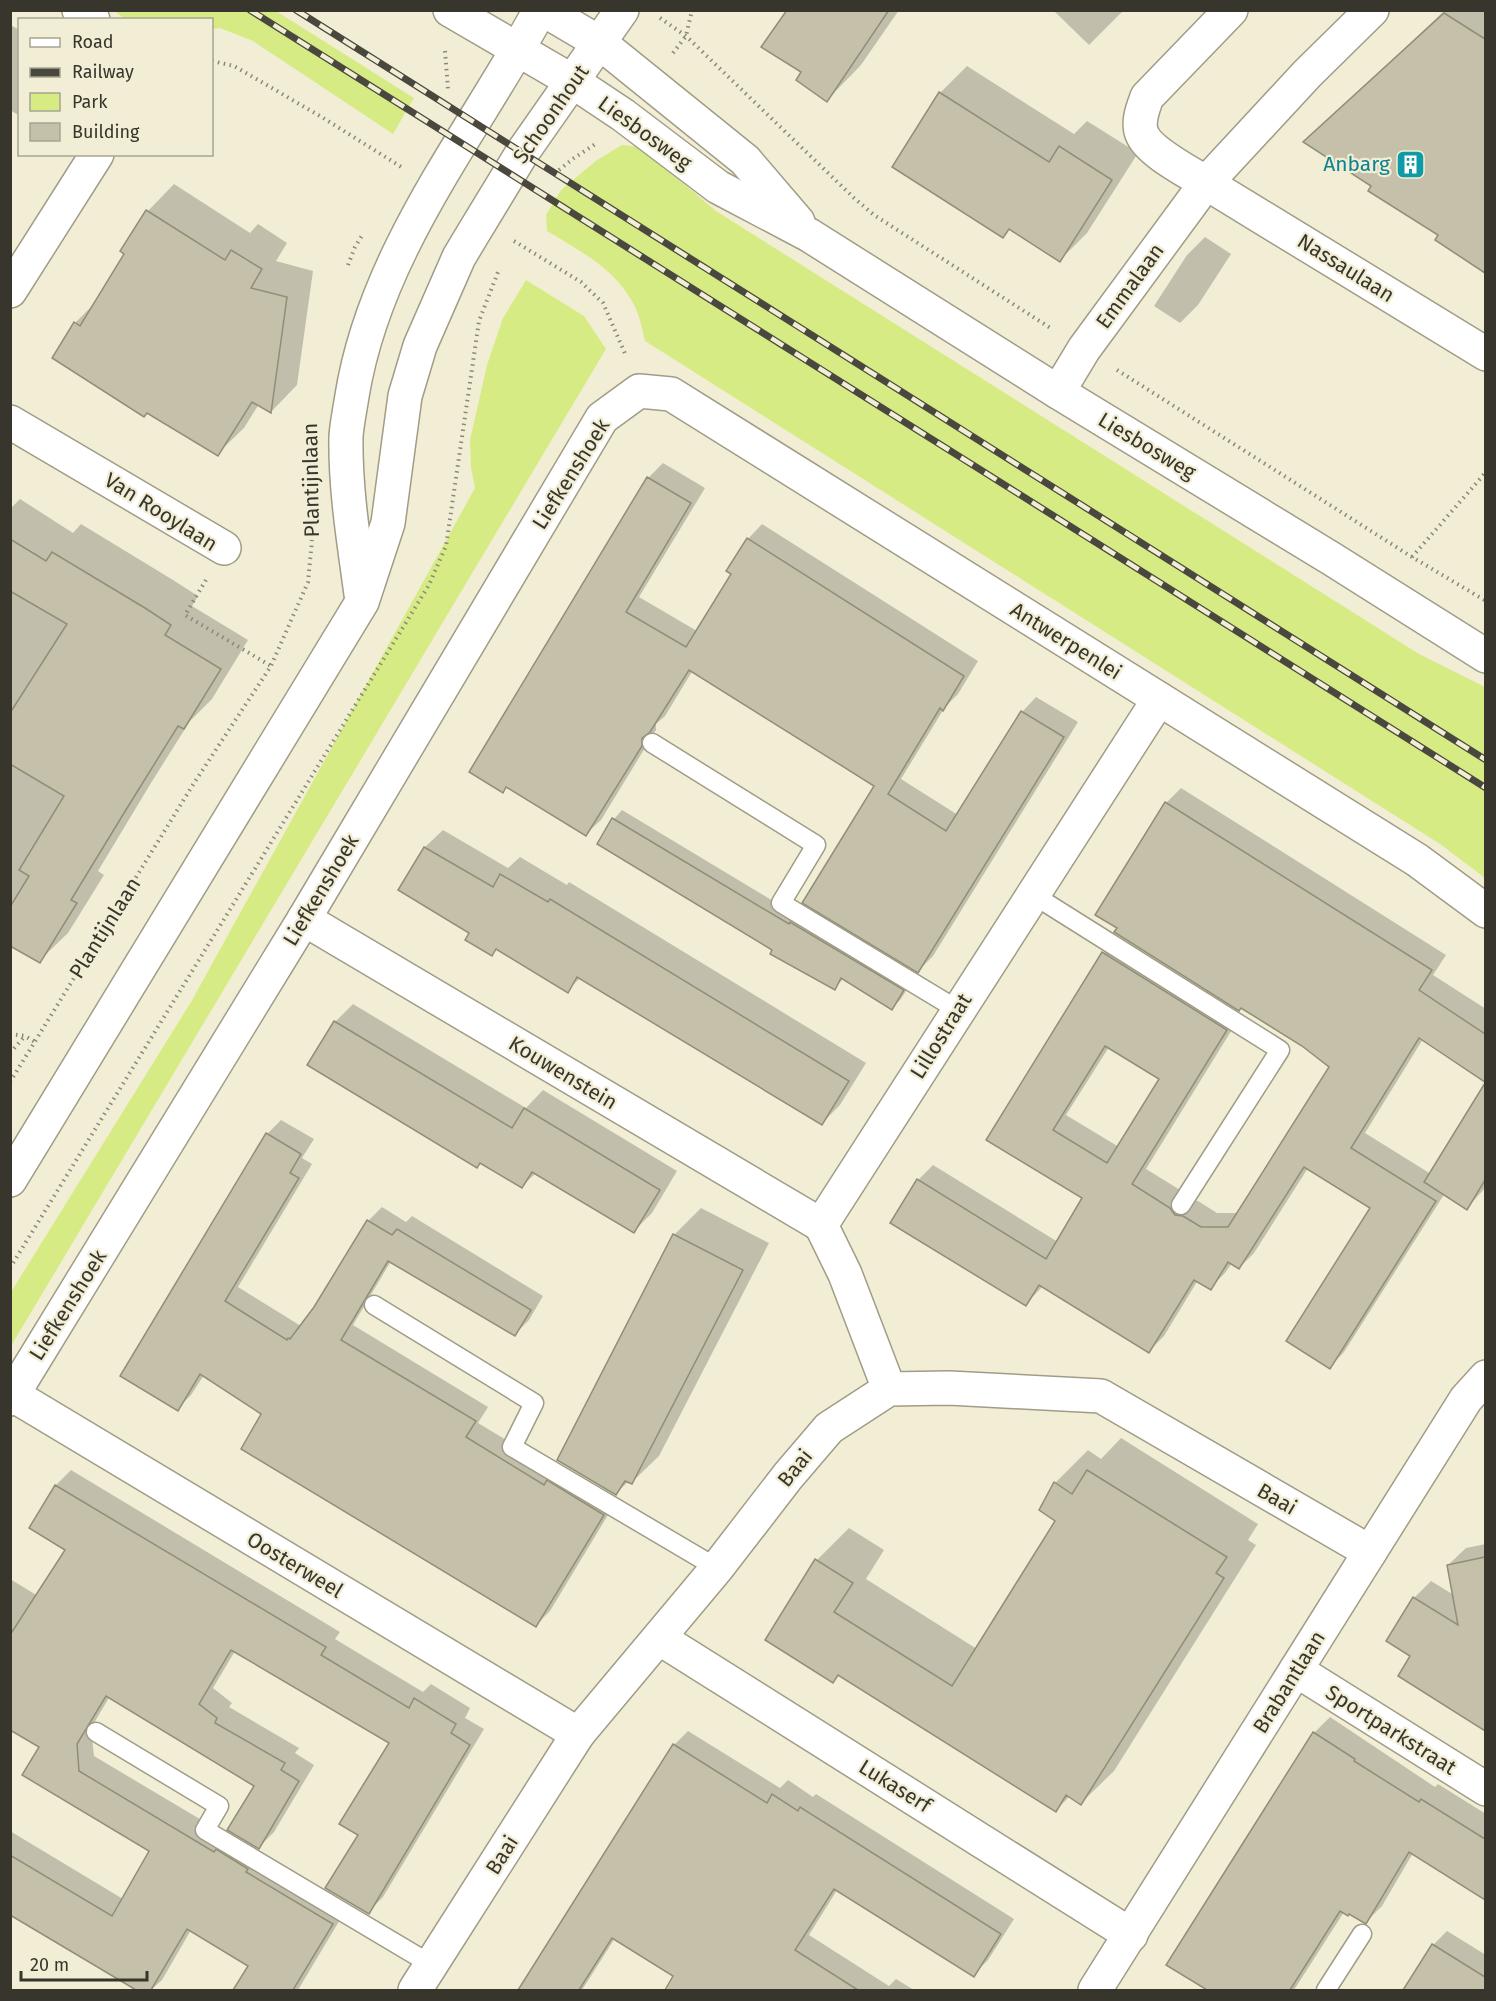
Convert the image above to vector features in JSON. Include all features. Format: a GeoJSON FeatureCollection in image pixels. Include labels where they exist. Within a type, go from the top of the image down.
{"type":"FeatureCollection","features":[{"type":"Feature","properties":{"kind":"street","name":"Liesbosweg"},"geometry":{"type":"LineString","coordinates":[[542,10],[600,43],[745,160],[809,235]]}},
{"type":"Feature","properties":{"kind":"street"},"geometry":{"type":"LineString","coordinates":[[518,50],[542,10]]}},
{"type":"Feature","properties":{"kind":"street","name":"Schoonhout"},"geometry":{"type":"LineString","coordinates":[[362,602],[388,523],[405,396],[420,346],[459,257],[522,153],[622,10]]}},
{"type":"Feature","properties":{"kind":"street"},"geometry":{"type":"LineString","coordinates":[[1206,183],[1153,148],[1142,134],[1141,116],[1147,97],[1231,10]]}},
{"type":"Feature","properties":{"kind":"street","name":"Emmalaan"},"geometry":{"type":"LineString","coordinates":[[1058,392],[1084,349],[1206,183],[1307,74],[1372,10]]}},
{"type":"Feature","properties":{"kind":"street","name":"Liesbosweg"},"geometry":{"type":"LineString","coordinates":[[453,12],[572,81],[623,115],[718,187],[809,235],[1485,656]]}},
{"type":"Feature","properties":{"kind":"street","name":"Plantijnlaan"},"geometry":{"type":"LineString","coordinates":[[362,602],[348,499],[346,434],[357,366],[386,282],[406,238],[518,50]]}},
{"type":"Feature","properties":{"kind":"street"},"geometry":{"type":"LineString","coordinates":[[10,291],[96,156]]}},
{"type":"Feature","properties":{"kind":"street","name":"Nassaulaan"},"geometry":{"type":"LineString","coordinates":[[1206,183],[1485,354]]}},
{"type":"Feature","properties":{"kind":"street","name":"Antwerpenlei"},"geometry":{"type":"LineString","coordinates":[[639,391],[671,394],[1417,860],[1485,911]]}},
{"type":"Feature","properties":{"kind":"street","name":"Liefkenshoek"},"geometry":{"type":"LineString","coordinates":[[12,1397],[304,919],[602,418],[639,391]]}},
{"type":"Feature","properties":{"kind":"street","name":"Van Rooylaan"},"geometry":{"type":"LineString","coordinates":[[10,422],[224,548]]}},
{"type":"Feature","properties":{"kind":"street"},"geometry":{"type":"LineString","coordinates":[[10,1180],[362,602]]}},
{"type":"Feature","properties":{"kind":"street","name":"Lillostraat"},"geometry":{"type":"LineString","coordinates":[[821,1225],[957,1010],[1159,699]]}},
{"type":"Feature","properties":{"kind":"street","name":"Kouwenstein"},"geometry":{"type":"LineString","coordinates":[[304,919],[821,1225]]}},
{"type":"Feature","properties":{"kind":"street"},"geometry":{"type":"LineString","coordinates":[[821,1225],[845,1274],[890,1389]]}},
{"type":"Feature","properties":{"kind":"street","name":"Brabantlaan"},"geometry":{"type":"LineString","coordinates":[[1097,1990],[1466,1399],[1485,1377]]}},
{"type":"Feature","properties":{"kind":"street","name":"Baai"},"geometry":{"type":"LineString","coordinates":[[423,1978],[578,1734],[717,1568],[788,1476],[829,1428],[890,1389],[950,1389],[1101,1396],[1370,1552]]}},
{"type":"Feature","properties":{"kind":"street","name":"Oosterweel"},"geometry":{"type":"LineString","coordinates":[[12,1397],[578,1734]]}},
{"type":"Feature","properties":{"kind":"street","name":"Lukaserf"},"geometry":{"type":"LineString","coordinates":[[659,1638],[1131,1935]]}},
{"type":"Feature","properties":{"kind":"street","name":"Sportparkstraat"},"geometry":{"type":"LineString","coordinates":[[1296,1670],[1485,1789]]}},
{"type":"Feature","properties":{"kind":"lane"},"geometry":{"type":"LineString","coordinates":[[652,743],[816,845],[781,903],[957,1010]]}},
{"type":"Feature","properties":{"kind":"lane"},"geometry":{"type":"LineString","coordinates":[[1032,894],[1280,1050],[1181,1205]]}},
{"type":"Feature","properties":{"kind":"lane"},"geometry":{"type":"LineString","coordinates":[[374,1305],[534,1403],[512,1447],[717,1568]]}},
{"type":"Feature","properties":{"kind":"lane"},"geometry":{"type":"LineString","coordinates":[[96,1732],[219,1806],[205,1830],[423,1978]]}},
{"type":"Feature","properties":{"kind":"lane"},"geometry":{"type":"LineString","coordinates":[[1326,1990],[1362,1934]]}},
{"type":"Feature","properties":{"kind":"path"},"geometry":{"type":"LineString","coordinates":[[655,14],[686,36],[692,10]]}},
{"type":"Feature","properties":{"kind":"path"},"geometry":{"type":"LineString","coordinates":[[447,95],[445,51],[453,12]]}},
{"type":"Feature","properties":{"kind":"path"},"geometry":{"type":"LineString","coordinates":[[399,177],[410,161]]}},
{"type":"Feature","properties":{"kind":"path"},"geometry":{"type":"LineString","coordinates":[[348,267],[355,247],[366,228]]}},
{"type":"Feature","properties":{"kind":"path"},"geometry":{"type":"LineString","coordinates":[[1412,557],[1485,472]]}},
{"type":"Feature","properties":{"kind":"path","name":"Plantijnlaan"},"geometry":{"type":"LineString","coordinates":[[10,1082],[194,783],[270,666],[308,582],[313,538]]}},
{"type":"Feature","properties":{"kind":"path","name":"Van Rooylaan"},"geometry":{"type":"LineString","coordinates":[[224,548],[185,615],[270,666]]}},
{"type":"Feature","properties":{"kind":"path"},"geometry":{"type":"LineString","coordinates":[[10,1034],[25,1036],[35,1042]]}},
{"type":"Feature","properties":{"kind":"path"},"geometry":{"type":"LineString","coordinates":[[10,1053],[25,1036]]}},
{"type":"Feature","properties":{"kind":"green space"},"geometry":{"type":"Polygon","coordinates":[[[114,11],[276,11],[414,98],[393,134],[253,41],[220,28],[213,29],[213,18],[124,18],[114,11]]]}},
{"type":"Feature","properties":{"kind":"green space"},"geometry":{"type":"Polygon","coordinates":[[[622,145],[640,147],[716,211],[1419,654],[1485,687],[1485,878],[1440,844],[645,341],[636,309],[617,281],[596,262],[547,231],[546,215],[561,190],[597,160],[622,145]]]}},
{"type":"Feature","properties":{"kind":"green space"},"geometry":{"type":"Polygon","coordinates":[[[526,280],[584,316],[606,349],[11,1346],[11,1292],[191,1002],[475,488],[471,468],[470,440],[487,365],[503,318],[526,280]]]}},
{"type":"Feature","properties":{"kind":"building"},"geometry":{"type":"Polygon","coordinates":[[[787,10],[889,10],[827,102],[796,80],[801,72],[761,47],[787,10]]]}},
{"type":"Feature","properties":{"kind":"building","name":"Anbarg"},"geometry":{"type":"Polygon","coordinates":[[[1444,13],[1485,39],[1485,273],[1435,240],[1438,235],[1368,191],[1371,186],[1303,142],[1444,13]]]}},
{"type":"Feature","properties":{"kind":"building"},"geometry":{"type":"Polygon","coordinates":[[[939,92],[1049,162],[1059,146],[1112,180],[1060,262],[1009,229],[1003,238],[892,167],[939,92]]]}},
{"type":"Feature","properties":{"kind":"building"},"geometry":{"type":"Polygon","coordinates":[[[146,210],[225,260],[231,250],[262,269],[251,288],[287,297],[271,413],[252,402],[218,456],[147,413],[144,417],[52,358],[74,322],[80,326],[124,254],[120,251],[146,210]]]}},
{"type":"Feature","properties":{"kind":"building"},"geometry":{"type":"Polygon","coordinates":[[[647,477],[691,503],[626,612],[686,647],[731,574],[726,571],[747,538],[964,676],[943,711],[940,708],[888,794],[946,831],[1021,711],[1064,737],[918,973],[802,903],[874,786],[689,670],[650,732],[642,738],[642,746],[586,836],[506,787],[503,793],[469,772],[647,477]]]}},
{"type":"Feature","properties":{"kind":"building"},"geometry":{"type":"Polygon","coordinates":[[[10,539],[46,561],[52,552],[145,608],[171,625],[165,635],[221,669],[184,729],[178,726],[124,813],[71,900],[77,903],[40,963],[10,946],[10,907],[29,876],[19,870],[64,796],[10,764],[10,713],[67,624],[10,591],[10,539]]]}},
{"type":"Feature","properties":{"kind":"building"},"geometry":{"type":"Polygon","coordinates":[[[1165,802],[1432,970],[1419,990],[1485,1034],[1485,1082],[1419,1038],[1351,1148],[1436,1201],[1330,1369],[1286,1341],[1370,1208],[1304,1167],[1239,1269],[1228,1262],[1211,1290],[1194,1280],[1149,1353],[1039,1285],[1026,1306],[890,1223],[917,1179],[1046,1259],[1082,1198],[986,1140],[1102,952],[1227,1030],[1132,1184],[1170,1208],[1175,1215],[1183,1216],[1201,1227],[1228,1227],[1329,1067],[1302,1046],[1241,1008],[1239,1011],[1114,932],[1117,928],[1095,915],[1165,802]],[[1105,1046],[1053,1130],[1107,1163],[1159,1079],[1105,1046]]]}},
{"type":"Feature","properties":{"kind":"building"},"geometry":{"type":"Polygon","coordinates":[[[612,818],[904,990],[892,1010],[841,978],[835,990],[770,954],[772,950],[597,844],[612,818]]]}},
{"type":"Feature","properties":{"kind":"building"},"geometry":{"type":"Polygon","coordinates":[[[424,847],[493,887],[500,874],[548,902],[550,899],[849,1081],[822,1125],[577,977],[568,993],[496,949],[492,956],[465,940],[469,933],[398,890],[424,847]]]}},
{"type":"Feature","properties":{"kind":"building"},"geometry":{"type":"Polygon","coordinates":[[[334,1021],[512,1128],[524,1108],[660,1190],[634,1233],[532,1172],[522,1188],[480,1163],[477,1168],[307,1065],[334,1021]]]}},
{"type":"Feature","properties":{"kind":"building"},"geometry":{"type":"Polygon","coordinates":[[[1485,1083],[1485,1180],[1467,1210],[1424,1182],[1485,1083]]]}},
{"type":"Feature","properties":{"kind":"building"},"geometry":{"type":"Polygon","coordinates":[[[266,1133],[301,1154],[290,1173],[299,1178],[225,1301],[287,1340],[290,1339],[314,1307],[367,1220],[392,1235],[397,1229],[531,1310],[515,1336],[388,1261],[341,1340],[476,1421],[466,1437],[544,1485],[547,1480],[604,1515],[536,1627],[241,1449],[261,1414],[200,1374],[178,1411],[120,1376],[266,1133]]]}},
{"type":"Feature","properties":{"kind":"building"},"geometry":{"type":"Polygon","coordinates":[[[673,1234],[743,1270],[632,1484],[625,1481],[616,1495],[557,1460],[673,1234]]]}},
{"type":"Feature","properties":{"kind":"building"},"geometry":{"type":"Polygon","coordinates":[[[1087,1470],[1227,1557],[1216,1573],[1224,1578],[1081,1805],[1066,1795],[1056,1812],[838,1675],[833,1683],[765,1640],[815,1559],[853,1583],[834,1612],[952,1686],[1055,1521],[1039,1510],[1054,1482],[1072,1494],[1087,1470]]]}},
{"type":"Feature","properties":{"kind":"building"},"geometry":{"type":"Polygon","coordinates":[[[55,1485],[326,1647],[321,1655],[409,1708],[414,1698],[456,1724],[451,1733],[470,1745],[369,1914],[325,1888],[358,1835],[339,1824],[389,1743],[231,1650],[199,1704],[217,1718],[215,1723],[285,1763],[281,1770],[299,1781],[259,1849],[227,1830],[254,1786],[106,1696],[77,1744],[79,1771],[214,1852],[216,1849],[248,1869],[246,1872],[333,1924],[293,1990],[233,1990],[248,1966],[187,1929],[151,1990],[136,1990],[10,1915],[10,1855],[112,1916],[149,1851],[22,1775],[39,1747],[10,1730],[10,1635],[65,1550],[29,1528],[55,1485]]]}},
{"type":"Feature","properties":{"kind":"building"},"geometry":{"type":"Polygon","coordinates":[[[1485,1557],[1485,1731],[1398,1676],[1410,1656],[1386,1641],[1413,1597],[1458,1625],[1447,1565],[1485,1557]]]}},
{"type":"Feature","properties":{"kind":"building"},"geometry":{"type":"Polygon","coordinates":[[[1313,1732],[1419,1802],[1421,1799],[1485,1839],[1485,1900],[1409,1852],[1366,1924],[1340,1911],[1290,1990],[1207,1990],[1166,1965],[1313,1732]]]}},
{"type":"Feature","properties":{"kind":"building"},"geometry":{"type":"Polygon","coordinates":[[[673,1744],[767,1803],[772,1794],[798,1811],[800,1807],[1001,1934],[974,1977],[834,1889],[795,1950],[858,1990],[665,1990],[673,1976],[612,1938],[579,1990],[518,1990],[673,1744]]]}},
{"type":"Feature","properties":{"kind":"building"},"geometry":{"type":"Polygon","coordinates":[[[1432,1944],[1485,1977],[1485,1990],[1403,1990],[1432,1944]]]}},
{"type":"Feature","properties":{"kind":"railway"},"geometry":{"type":"LineString","coordinates":[[250,10],[1486,788]]}},
{"type":"Feature","properties":{"kind":"railway"},"geometry":{"type":"LineString","coordinates":[[296,10],[1486,760]]}},
{"type":"Feature","properties":{"kind":"place","name":"Anbarg"},"geometry":{"type":"Point","coordinates":[1411,164]}}]}
